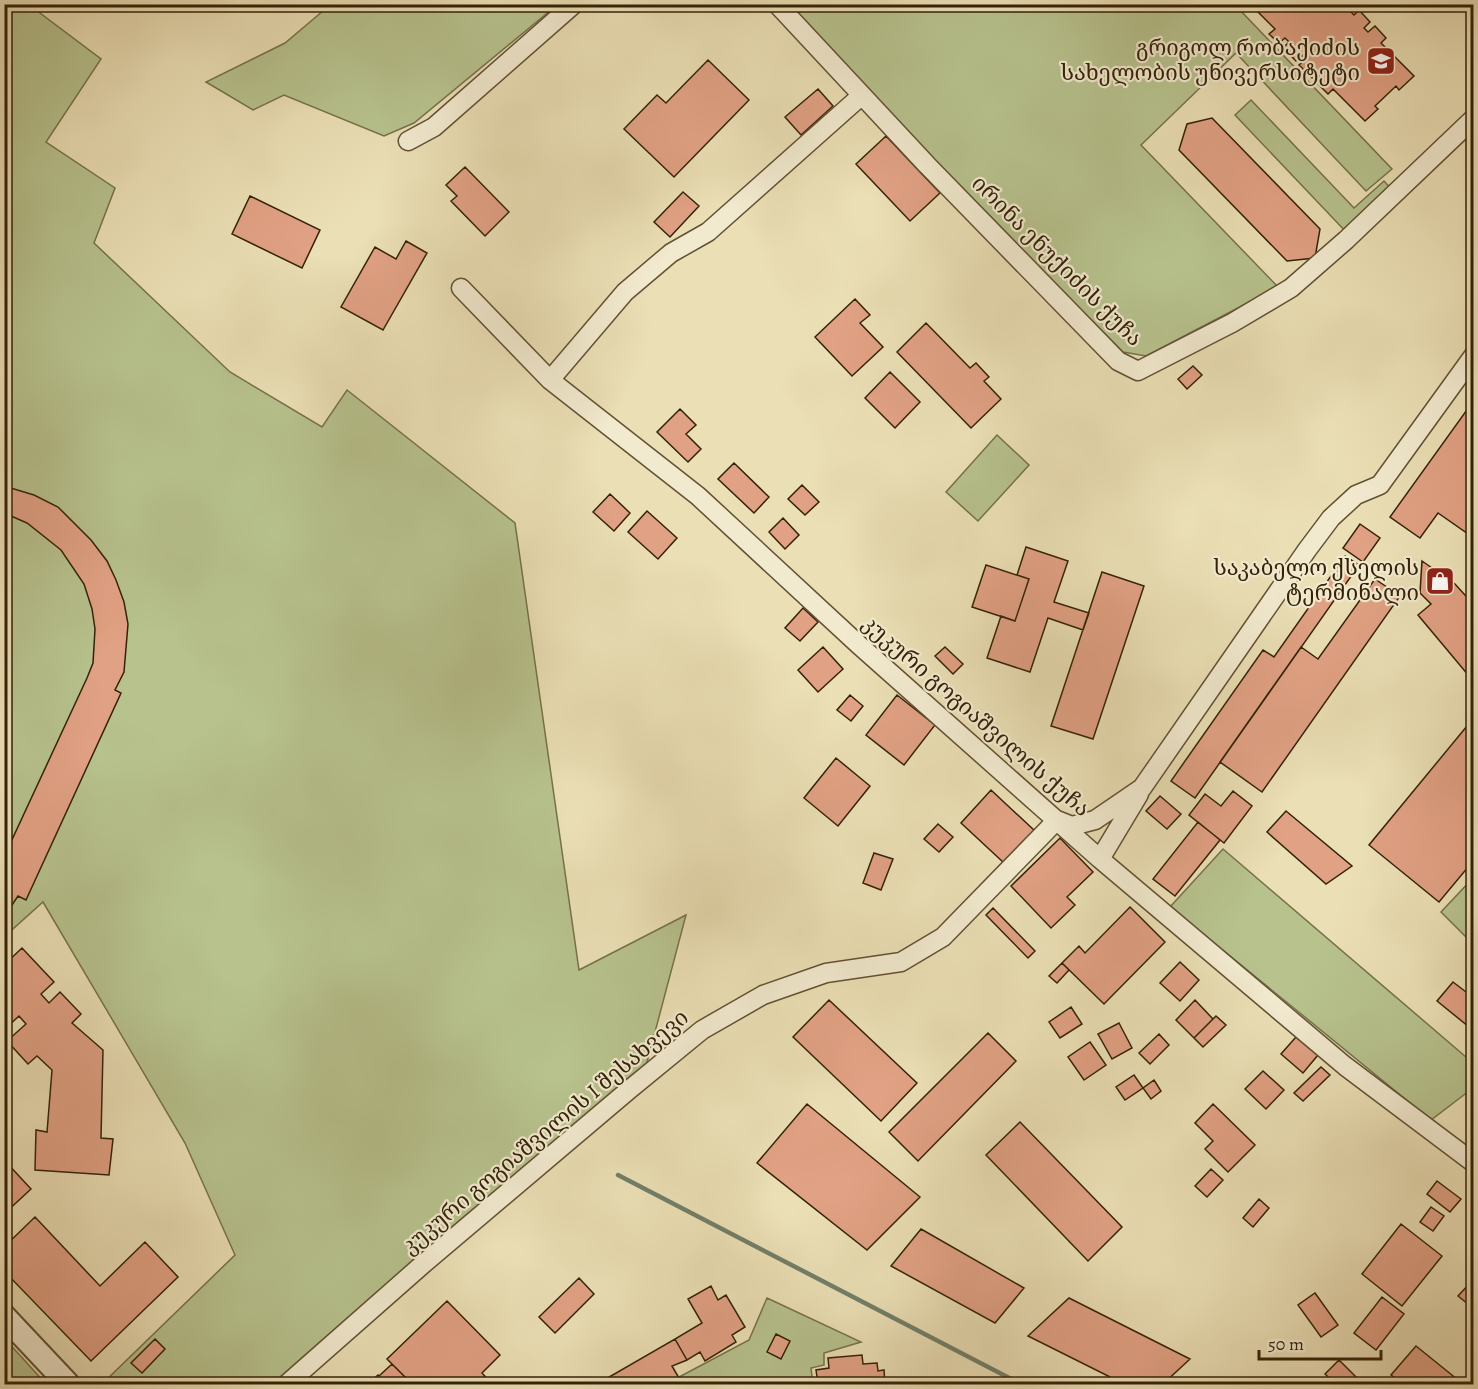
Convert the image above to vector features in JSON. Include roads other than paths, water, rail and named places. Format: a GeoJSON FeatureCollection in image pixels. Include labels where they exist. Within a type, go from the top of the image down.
{"type":"FeatureCollection","features":[{"type":"Feature","properties":{"kind":"street"},"geometry":{"type":"LineString","coordinates":[[408,141],[434,127],[574,4]]}},
{"type":"Feature","properties":{"kind":"street","name":"ირინა ენუქიძის ქუჩა"},"geometry":{"type":"LineString","coordinates":[[777,4],[861,96],[1118,361],[1138,371],[1243,317],[1291,288],[1346,240],[1473,118]]}},
{"type":"Feature","properties":{"kind":"street"},"geometry":{"type":"LineString","coordinates":[[550,380],[625,292],[671,253],[708,232],[861,96]]}},
{"type":"Feature","properties":{"kind":"street","name":"კუკური გოგიაშვილის ქუჩა"},"geometry":{"type":"LineString","coordinates":[[461,288],[550,380],[698,496],[859,645],[1100,859],[1345,1066],[1473,1163]]}},
{"type":"Feature","properties":{"kind":"street"},"geometry":{"type":"LineString","coordinates":[[1100,859],[1142,788],[1306,550],[1331,518],[1356,495],[1380,485],[1473,355]]}},
{"type":"Feature","properties":{"kind":"street"},"geometry":{"type":"LineString","coordinates":[[1057,820],[1072,826],[1095,820],[1142,788]]}},
{"type":"Feature","properties":{"kind":"street","name":"კუკური გოგიაშვილის I შესახვევი"},"geometry":{"type":"LineString","coordinates":[[287,1384],[422,1265],[702,1030],[763,995],[826,973],[902,962],[943,937],[1057,820]]}},
{"type":"Feature","properties":{"kind":"street"},"geometry":{"type":"LineString","coordinates":[[4,1316],[68,1384]]}},
{"type":"Feature","properties":{"kind":"waterway"},"geometry":{"type":"LineString","coordinates":[[618,1175],[1021,1384]]}},
{"type":"Feature","properties":{"kind":"place","name":"გრიგოლ რობაქიძის სახელობის უნივერსიტეტი"},"geometry":{"type":"Point","coordinates":[1381,61]}},
{"type":"Feature","properties":{"kind":"place","name":"საკაბელო ქსელის ტერმინალი"},"geometry":{"type":"Point","coordinates":[1440,581]}}]}
